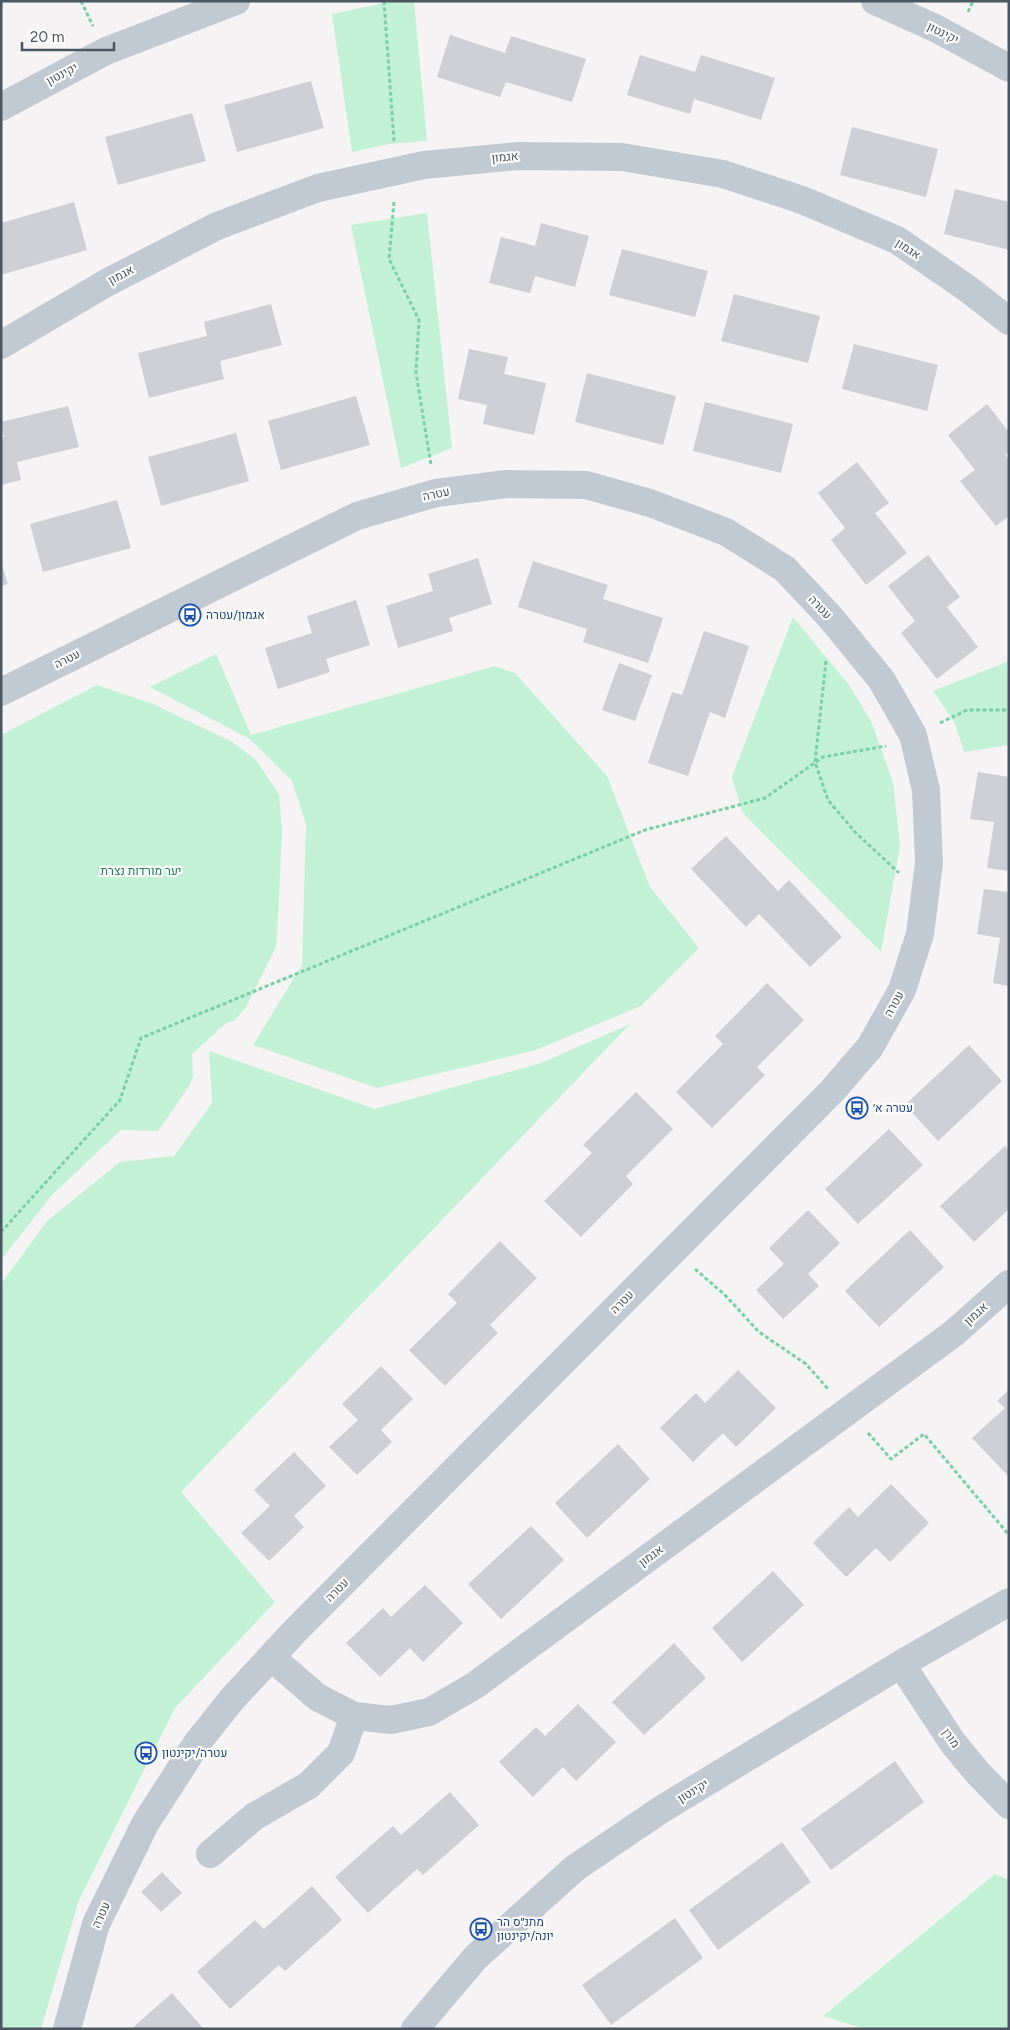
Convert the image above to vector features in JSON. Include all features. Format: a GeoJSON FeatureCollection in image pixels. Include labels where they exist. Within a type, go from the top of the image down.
{"type":"FeatureCollection","features":[{"type":"Feature","properties":{"kind":"street","name":"יקינטון"},"geometry":{"type":"LineString","coordinates":[[1,107],[106,50],[236,1]]}},
{"type":"Feature","properties":{"kind":"street","name":"יקינטון"},"geometry":{"type":"LineString","coordinates":[[875,1],[935,28],[1009,68]]}},
{"type":"Feature","properties":{"kind":"street","name":"אגמון"},"geometry":{"type":"LineString","coordinates":[[1,346],[108,282],[217,226],[318,188],[424,165],[518,156],[622,157],[723,174],[802,200],[896,240],[968,289],[1009,321]]}},
{"type":"Feature","properties":{"kind":"street","name":"עטרה"},"geometry":{"type":"LineString","coordinates":[[1,692],[357,516],[436,492],[506,484],[586,485],[650,503],[726,532],[785,569],[831,618],[881,679],[913,735],[926,790],[929,863],[920,934],[902,990],[870,1047],[832,1091],[271,1657],[233,1698],[197,1742],[145,1824],[96,1924],[67,2029]]}},
{"type":"Feature","properties":{"kind":"street","name":"אגמון"},"geometry":{"type":"LineString","coordinates":[[271,1657],[317,1697],[354,1716],[391,1720],[429,1712],[474,1686],[954,1333],[1009,1284]]}},
{"type":"Feature","properties":{"kind":"street","name":"יקינטון"},"geometry":{"type":"LineString","coordinates":[[415,2029],[476,1957],[575,1868],[662,1809],[902,1664],[1009,1602]]}},
{"type":"Feature","properties":{"kind":"street","name":"מורן"},"geometry":{"type":"LineString","coordinates":[[902,1664],[953,1743],[977,1772],[1009,1805]]}},
{"type":"Feature","properties":{"kind":"street"},"geometry":{"type":"LineString","coordinates":[[210,1854],[255,1816],[309,1785],[341,1754],[354,1716]]}},
{"type":"Feature","properties":{"kind":"path"},"geometry":{"type":"LineString","coordinates":[[384,1],[396,171],[390,259],[419,320],[416,372],[436,492]]}},
{"type":"Feature","properties":{"kind":"path"},"geometry":{"type":"LineString","coordinates":[[831,618],[815,762],[828,800],[855,832],[924,897]]}},
{"type":"Feature","properties":{"kind":"path"},"geometry":{"type":"LineString","coordinates":[[1,1232],[120,1100],[141,1038],[645,830],[765,798],[823,756],[890,745],[966,710],[1009,710]]}},
{"type":"Feature","properties":{"kind":"green space"},"geometry":{"type":"Polygon","coordinates":[[[394,1],[414,1],[427,141],[389,144],[352,152],[332,14],[394,1]]]}},
{"type":"Feature","properties":{"kind":"green space"},"geometry":{"type":"Polygon","coordinates":[[[427,213],[452,448],[401,468],[351,225],[427,213]]]}},
{"type":"Feature","properties":{"kind":"green space"},"geometry":{"type":"Polygon","coordinates":[[[793,617],[849,685],[871,721],[893,782],[900,846],[881,952],[742,812],[732,777],[793,617]]]}},
{"type":"Feature","properties":{"kind":"green space"},"geometry":{"type":"Polygon","coordinates":[[[216,654],[251,735],[495,666],[515,673],[607,776],[650,887],[699,948],[641,1006],[536,1050],[377,1088],[253,1045],[302,965],[306,824],[292,781],[250,739],[150,687],[216,654]]]}},
{"type":"Feature","properties":{"kind":"green space"},"geometry":{"type":"Polygon","coordinates":[[[1009,661],[1009,745],[964,752],[955,723],[933,691],[1009,661]]]}},
{"type":"Feature","properties":{"kind":"green space","name":"יער מורדות נצרת"},"geometry":{"type":"Polygon","coordinates":[[[97,685],[153,704],[231,741],[256,760],[279,794],[282,830],[277,939],[275,949],[246,1007],[235,1020],[226,1023],[192,1054],[193,1077],[188,1088],[158,1131],[121,1130],[52,1195],[1,1260],[1,735],[97,685]]]}},
{"type":"Feature","properties":{"kind":"green space"},"geometry":{"type":"Polygon","coordinates":[[[630,1024],[181,1492],[275,1602],[175,1708],[79,1900],[41,2029],[1,2029],[1,1284],[47,1221],[120,1162],[174,1156],[212,1103],[209,1051],[375,1109],[541,1063],[630,1024]]]}},
{"type":"Feature","properties":{"kind":"green space"},"geometry":{"type":"Polygon","coordinates":[[[995,1874],[1009,1880],[1009,2029],[865,2029],[823,2016],[995,1874]]]}},
{"type":"Feature","properties":{"kind":"building"},"geometry":{"type":"Polygon","coordinates":[[[450,35],[505,53],[511,36],[586,59],[572,102],[506,82],[500,97],[437,77],[450,35]]]}},
{"type":"Feature","properties":{"kind":"building"},"geometry":{"type":"Polygon","coordinates":[[[640,55],[695,72],[701,55],[775,78],[761,120],[694,99],[690,114],[627,95],[640,55]]]}},
{"type":"Feature","properties":{"kind":"building"},"geometry":{"type":"Polygon","coordinates":[[[311,81],[324,128],[237,152],[224,105],[311,81]]]}},
{"type":"Feature","properties":{"kind":"building"},"geometry":{"type":"Polygon","coordinates":[[[192,113],[206,161],[118,185],[105,137],[192,113]]]}},
{"type":"Feature","properties":{"kind":"building"},"geometry":{"type":"Polygon","coordinates":[[[852,127],[938,149],[926,197],[840,175],[852,127]]]}},
{"type":"Feature","properties":{"kind":"building"},"geometry":{"type":"Polygon","coordinates":[[[955,189],[1009,202],[1009,250],[944,234],[955,189]]]}},
{"type":"Feature","properties":{"kind":"building"},"geometry":{"type":"Polygon","coordinates":[[[74,202],[87,250],[1,275],[1,223],[74,202]]]}},
{"type":"Feature","properties":{"kind":"building"},"geometry":{"type":"Polygon","coordinates":[[[541,223],[589,236],[575,287],[535,276],[530,293],[489,283],[501,237],[535,246],[541,223]]]}},
{"type":"Feature","properties":{"kind":"building"},"geometry":{"type":"Polygon","coordinates":[[[622,249],[708,271],[695,317],[609,295],[622,249]]]}},
{"type":"Feature","properties":{"kind":"building"},"geometry":{"type":"Polygon","coordinates":[[[734,294],[820,316],[808,363],[721,341],[734,294]]]}},
{"type":"Feature","properties":{"kind":"building"},"geometry":{"type":"Polygon","coordinates":[[[271,304],[282,345],[220,361],[224,379],[149,398],[138,353],[207,336],[204,322],[271,304]]]}},
{"type":"Feature","properties":{"kind":"building"},"geometry":{"type":"Polygon","coordinates":[[[854,344],[938,365],[927,411],[842,389],[854,344]]]}},
{"type":"Feature","properties":{"kind":"building"},"geometry":{"type":"Polygon","coordinates":[[[469,349],[508,357],[504,374],[546,383],[534,435],[483,424],[487,405],[458,399],[469,349]]]}},
{"type":"Feature","properties":{"kind":"building"},"geometry":{"type":"Polygon","coordinates":[[[587,373],[676,396],[663,445],[575,422],[587,373]]]}},
{"type":"Feature","properties":{"kind":"building"},"geometry":{"type":"Polygon","coordinates":[[[356,396],[370,445],[281,470],[268,421],[356,396]]]}},
{"type":"Feature","properties":{"kind":"building"},"geometry":{"type":"Polygon","coordinates":[[[705,402],[793,424],[781,473],[693,451],[705,402]]]}},
{"type":"Feature","properties":{"kind":"building"},"geometry":{"type":"Polygon","coordinates":[[[987,404],[1009,432],[1009,452],[1005,455],[1009,460],[1009,516],[996,526],[960,481],[975,470],[948,435],[987,404]]]}},
{"type":"Feature","properties":{"kind":"building"},"geometry":{"type":"Polygon","coordinates":[[[68,406],[79,447],[17,462],[21,480],[1,485],[1,438],[4,437],[1,422],[68,406]]]}},
{"type":"Feature","properties":{"kind":"building"},"geometry":{"type":"Polygon","coordinates":[[[236,433],[249,481],[161,506],[148,457],[236,433]]]}},
{"type":"Feature","properties":{"kind":"building"},"geometry":{"type":"Polygon","coordinates":[[[857,462],[889,503],[875,513],[907,553],[866,585],[831,540],[845,528],[818,493],[857,462]]]}},
{"type":"Feature","properties":{"kind":"building"},"geometry":{"type":"Polygon","coordinates":[[[117,500],[131,548],[43,572],[30,524],[117,500]]]}},
{"type":"Feature","properties":{"kind":"building"},"geometry":{"type":"Polygon","coordinates":[[[928,555],[960,597],[947,607],[978,647],[937,679],[901,633],[915,621],[888,586],[928,555]]]}},
{"type":"Feature","properties":{"kind":"building"},"geometry":{"type":"Polygon","coordinates":[[[478,558],[492,604],[449,618],[453,631],[398,648],[386,606],[433,591],[428,574],[478,558]]]}},
{"type":"Feature","properties":{"kind":"building"},"geometry":{"type":"Polygon","coordinates":[[[533,561],[608,585],[603,599],[663,618],[648,663],[583,642],[587,629],[518,607],[533,561]]]}},
{"type":"Feature","properties":{"kind":"building"},"geometry":{"type":"Polygon","coordinates":[[[1,562],[8,584],[1,586],[1,562]]]}},
{"type":"Feature","properties":{"kind":"building"},"geometry":{"type":"Polygon","coordinates":[[[356,600],[370,645],[326,659],[330,672],[278,689],[265,648],[312,633],[307,616],[356,600]]]}},
{"type":"Feature","properties":{"kind":"building"},"geometry":{"type":"Polygon","coordinates":[[[704,631],[749,646],[725,718],[710,712],[688,776],[648,763],[672,692],[682,695],[704,631]]]}},
{"type":"Feature","properties":{"kind":"building"},"geometry":{"type":"Polygon","coordinates":[[[619,663],[652,675],[635,721],[602,710],[619,663]]]}},
{"type":"Feature","properties":{"kind":"building"},"geometry":{"type":"Polygon","coordinates":[[[978,772],[1009,777],[1009,871],[987,868],[994,822],[970,819],[978,772]]]}},
{"type":"Feature","properties":{"kind":"building"},"geometry":{"type":"Polygon","coordinates":[[[726,836],[778,891],[789,880],[842,937],[810,967],[759,914],[746,927],[691,869],[726,836]]]}},
{"type":"Feature","properties":{"kind":"building"},"geometry":{"type":"Polygon","coordinates":[[[984,889],[1009,892],[1009,986],[993,983],[1000,938],[977,934],[984,889]]]}},
{"type":"Feature","properties":{"kind":"building"},"geometry":{"type":"Polygon","coordinates":[[[767,983],[804,1020],[757,1067],[765,1075],[712,1128],[676,1092],[723,1044],[715,1036],[767,983]]]}},
{"type":"Feature","properties":{"kind":"building"},"geometry":{"type":"Polygon","coordinates":[[[969,1045],[1002,1081],[938,1141],[905,1105],[969,1045]]]}},
{"type":"Feature","properties":{"kind":"building"},"geometry":{"type":"Polygon","coordinates":[[[636,1092],[673,1129],[626,1176],[633,1184],[581,1237],[544,1201],[592,1153],[583,1145],[636,1092]]]}},
{"type":"Feature","properties":{"kind":"building"},"geometry":{"type":"Polygon","coordinates":[[[889,1129],[923,1165],[858,1224],[825,1189],[889,1129]]]}},
{"type":"Feature","properties":{"kind":"building"},"geometry":{"type":"Polygon","coordinates":[[[1005,1146],[1009,1151],[1009,1209],[974,1242],[940,1206],[1005,1146]]]}},
{"type":"Feature","properties":{"kind":"building"},"geometry":{"type":"Polygon","coordinates":[[[808,1210],[840,1243],[808,1274],[819,1286],[783,1319],[756,1290],[784,1264],[769,1248],[808,1210]]]}},
{"type":"Feature","properties":{"kind":"building"},"geometry":{"type":"Polygon","coordinates":[[[910,1230],[944,1267],[879,1327],[845,1291],[910,1230]]]}},
{"type":"Feature","properties":{"kind":"building"},"geometry":{"type":"Polygon","coordinates":[[[500,1241],[537,1278],[490,1325],[498,1333],[445,1386],[409,1350],[457,1303],[448,1294],[500,1241]]]}},
{"type":"Feature","properties":{"kind":"building"},"geometry":{"type":"Polygon","coordinates":[[[381,1366],[413,1399],[381,1430],[392,1442],[357,1475],[329,1447],[358,1420],[342,1404],[381,1366]]]}},
{"type":"Feature","properties":{"kind":"building"},"geometry":{"type":"Polygon","coordinates":[[[738,1370],[776,1408],[736,1447],[723,1433],[693,1462],[660,1428],[696,1393],[705,1403],[738,1370]]]}},
{"type":"Feature","properties":{"kind":"building"},"geometry":{"type":"Polygon","coordinates":[[[1009,1390],[1009,1477],[972,1438],[1005,1408],[997,1401],[1009,1390]]]}},
{"type":"Feature","properties":{"kind":"building"},"geometry":{"type":"Polygon","coordinates":[[[618,1444],[650,1479],[587,1538],[555,1503],[618,1444]]]}},
{"type":"Feature","properties":{"kind":"building"},"geometry":{"type":"Polygon","coordinates":[[[294,1452],[326,1486],[294,1516],[304,1527],[269,1561],[241,1533],[270,1506],[254,1490],[294,1452]]]}},
{"type":"Feature","properties":{"kind":"building"},"geometry":{"type":"Polygon","coordinates":[[[891,1484],[929,1523],[890,1562],[876,1548],[846,1577],[813,1543],[849,1507],[858,1517],[891,1484]]]}},
{"type":"Feature","properties":{"kind":"building"},"geometry":{"type":"Polygon","coordinates":[[[531,1526],[564,1560],[501,1619],[468,1584],[531,1526]]]}},
{"type":"Feature","properties":{"kind":"building"},"geometry":{"type":"Polygon","coordinates":[[[773,1571],[804,1605],[742,1662],[712,1628],[773,1571]]]}},
{"type":"Feature","properties":{"kind":"building"},"geometry":{"type":"Polygon","coordinates":[[[425,1585],[463,1623],[423,1662],[410,1648],[380,1677],[346,1643],[383,1608],[391,1617],[425,1585]]]}},
{"type":"Feature","properties":{"kind":"building"},"geometry":{"type":"Polygon","coordinates":[[[674,1643],[706,1678],[644,1735],[612,1702],[674,1643]]]}},
{"type":"Feature","properties":{"kind":"building"},"geometry":{"type":"Polygon","coordinates":[[[578,1704],[616,1742],[576,1781],[563,1767],[533,1797],[499,1762],[536,1727],[545,1736],[578,1704]]]}},
{"type":"Feature","properties":{"kind":"building"},"geometry":{"type":"Polygon","coordinates":[[[895,1761],[924,1802],[831,1870],[801,1829],[895,1761]]]}},
{"type":"Feature","properties":{"kind":"building"},"geometry":{"type":"Polygon","coordinates":[[[450,1792],[479,1825],[423,1875],[417,1869],[368,1913],[335,1877],[393,1826],[401,1835],[450,1792]]]}},
{"type":"Feature","properties":{"kind":"building"},"geometry":{"type":"Polygon","coordinates":[[[782,1842],[811,1882],[718,1950],[689,1910],[782,1842]]]}},
{"type":"Feature","properties":{"kind":"building"},"geometry":{"type":"Polygon","coordinates":[[[162,1872],[182,1893],[161,1912],[141,1892],[162,1872]]]}},
{"type":"Feature","properties":{"kind":"building"},"geometry":{"type":"Polygon","coordinates":[[[312,1886],[342,1920],[285,1971],[279,1965],[230,2009],[197,1972],[255,1920],[264,1929],[312,1886]]]}},
{"type":"Feature","properties":{"kind":"building"},"geometry":{"type":"Polygon","coordinates":[[[675,1918],[703,1958],[611,2025],[582,1985],[675,1918]]]}},
{"type":"Feature","properties":{"kind":"building"},"geometry":{"type":"Polygon","coordinates":[[[172,1993],[203,2028],[131,2029],[172,1993]]]}},
{"type":"Feature","properties":{"kind":"place","name":"אגמון/עטרה"},"geometry":{"type":"Point","coordinates":[190,615]}},
{"type":"Feature","properties":{"kind":"place","name":"עטרה א׳"},"geometry":{"type":"Point","coordinates":[857,1108]}},
{"type":"Feature","properties":{"kind":"place","name":"עטרה/יקינטון"},"geometry":{"type":"Point","coordinates":[146,1753]}},
{"type":"Feature","properties":{"kind":"place","name":"מתנ״ס הר יונה/יקינטון"},"geometry":{"type":"Point","coordinates":[481,1929]}}]}
